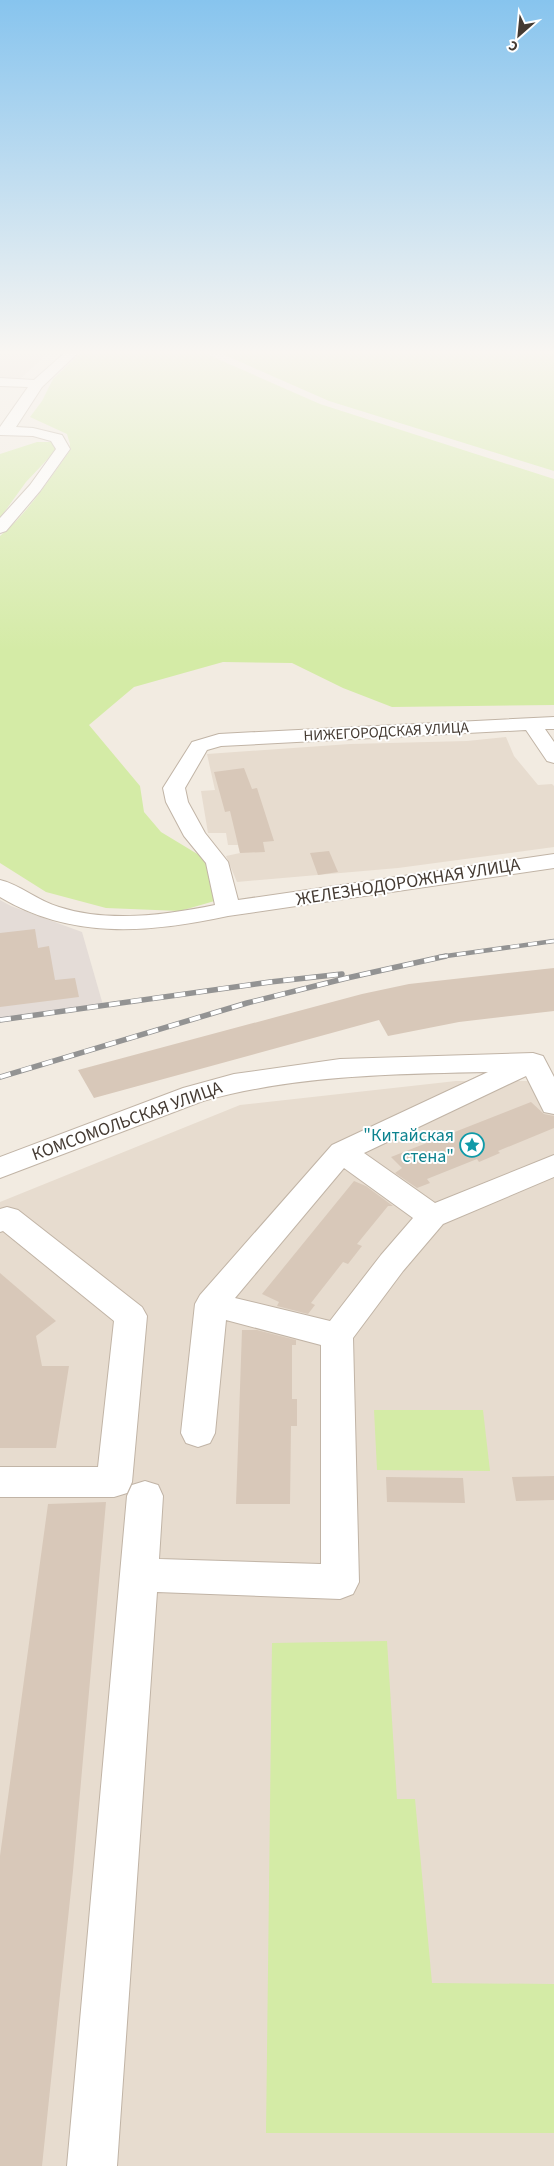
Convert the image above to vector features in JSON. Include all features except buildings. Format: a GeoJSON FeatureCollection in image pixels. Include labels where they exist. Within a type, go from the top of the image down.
{"type":"FeatureCollection","features":[{"type":"Feature","properties":{"kind":"street"},"geometry":{"type":"LineString","coordinates":[[0,528],[35,488],[61,450]]}},
{"type":"Feature","properties":{"kind":"street","name":"НИЖЕГОРОДСКАЯ УЛИЦА"},"geometry":{"type":"LineString","coordinates":[[228,909],[217,862],[195,836],[177,802],[174,788],[199,746],[219,740],[554,724]]}},
{"type":"Feature","properties":{"kind":"street"},"geometry":{"type":"LineString","coordinates":[[532,725],[554,757]]}},
{"type":"Feature","properties":{"kind":"street","name":"ЖЕЛЕЗНОДОРОЖНАЯ УЛИЦА"},"geometry":{"type":"LineString","coordinates":[[30,905],[52,913],[109,922],[165,920],[425,879],[554,861]]}},
{"type":"Feature","properties":{"kind":"street"},"geometry":{"type":"LineString","coordinates":[[0,887],[30,905]]}},
{"type":"Feature","properties":{"kind":"street"},"geometry":{"type":"LineString","coordinates":[[0,907],[30,905]]}},
{"type":"Feature","properties":{"kind":"street"},"geometry":{"type":"LineString","coordinates":[[198,1433],[211,1304],[342,1152],[544,1062],[554,1105]]}},
{"type":"Feature","properties":{"kind":"street","name":"КОМСОМОЛЬСКАЯ УЛИЦА"},"geometry":{"type":"LineString","coordinates":[[0,1168],[193,1094],[234,1083],[340,1068],[388,1064],[544,1062]]}},
{"type":"Feature","properties":{"kind":"street"},"geometry":{"type":"LineString","coordinates":[[342,1152],[432,1216]]}},
{"type":"Feature","properties":{"kind":"street"},"geometry":{"type":"LineString","coordinates":[[139,1575],[340,1582],[337,1336],[392,1263],[432,1216],[554,1165]]}},
{"type":"Feature","properties":{"kind":"street"},"geometry":{"type":"LineString","coordinates":[[0,1221],[7,1218],[132,1316],[114,1482],[0,1482]]}},
{"type":"Feature","properties":{"kind":"street"},"geometry":{"type":"LineString","coordinates":[[211,1304],[337,1336]]}},
{"type":"Feature","properties":{"kind":"street"},"geometry":{"type":"LineString","coordinates":[[92,2166],[145,1496]]}},
{"type":"Feature","properties":{"kind":"shaded area"},"geometry":{"type":"Polygon","coordinates":[[[506,737],[514,756],[538,785],[552,784],[554,786],[554,847],[398,868],[237,882],[226,856],[240,853],[238,845],[228,845],[226,833],[208,833],[201,791],[215,790],[207,754],[350,744],[467,741],[506,737]]]}},
{"type":"Feature","properties":{"kind":"shaded area"},"geometry":{"type":"Polygon","coordinates":[[[0,900],[11,906],[82,932],[103,1005],[0,1020],[0,900]]]}},
{"type":"Feature","properties":{"kind":"shaded area"},"geometry":{"type":"Polygon","coordinates":[[[456,1081],[554,1081],[554,2166],[0,2166],[0,1202],[240,1105],[456,1081]]]}},
{"type":"Feature","properties":{"kind":"green space"},"geometry":{"type":"Polygon","coordinates":[[[12,450],[56,450],[26,482],[0,518],[0,454],[12,450]]]}},
{"type":"Feature","properties":{"kind":"green space"},"geometry":{"type":"Polygon","coordinates":[[[69,450],[464,450],[554,479],[554,705],[392,707],[343,688],[292,663],[223,662],[134,687],[89,725],[140,786],[144,812],[161,832],[204,858],[216,877],[218,900],[180,911],[106,908],[46,892],[0,863],[0,536],[29,507],[69,450]]]}},
{"type":"Feature","properties":{"kind":"green space"},"geometry":{"type":"Polygon","coordinates":[[[487,450],[554,450],[554,471],[487,450]]]}},
{"type":"Feature","properties":{"kind":"green space"},"geometry":{"type":"Polygon","coordinates":[[[374,1410],[483,1410],[490,1471],[377,1470],[374,1410]]]}},
{"type":"Feature","properties":{"kind":"green space"},"geometry":{"type":"Polygon","coordinates":[[[387,1641],[397,1799],[415,1799],[432,1983],[554,1984],[554,2133],[266,2133],[272,1643],[387,1641]]]}},
{"type":"Feature","properties":{"kind":"railway"},"geometry":{"type":"LineString","coordinates":[[446,956],[554,941]]}},
{"type":"Feature","properties":{"kind":"railway"},"geometry":{"type":"LineString","coordinates":[[0,1077],[247,1003],[446,956]]}},
{"type":"Feature","properties":{"kind":"railway"},"geometry":{"type":"LineString","coordinates":[[439,957],[446,956]]}},
{"type":"Feature","properties":{"kind":"railway"},"geometry":{"type":"LineString","coordinates":[[0,1020],[270,982],[342,974]]}},
{"type":"Feature","properties":{"kind":"place","name":"\"Китайская стена\""},"geometry":{"type":"Point","coordinates":[472,1145]}}]}
